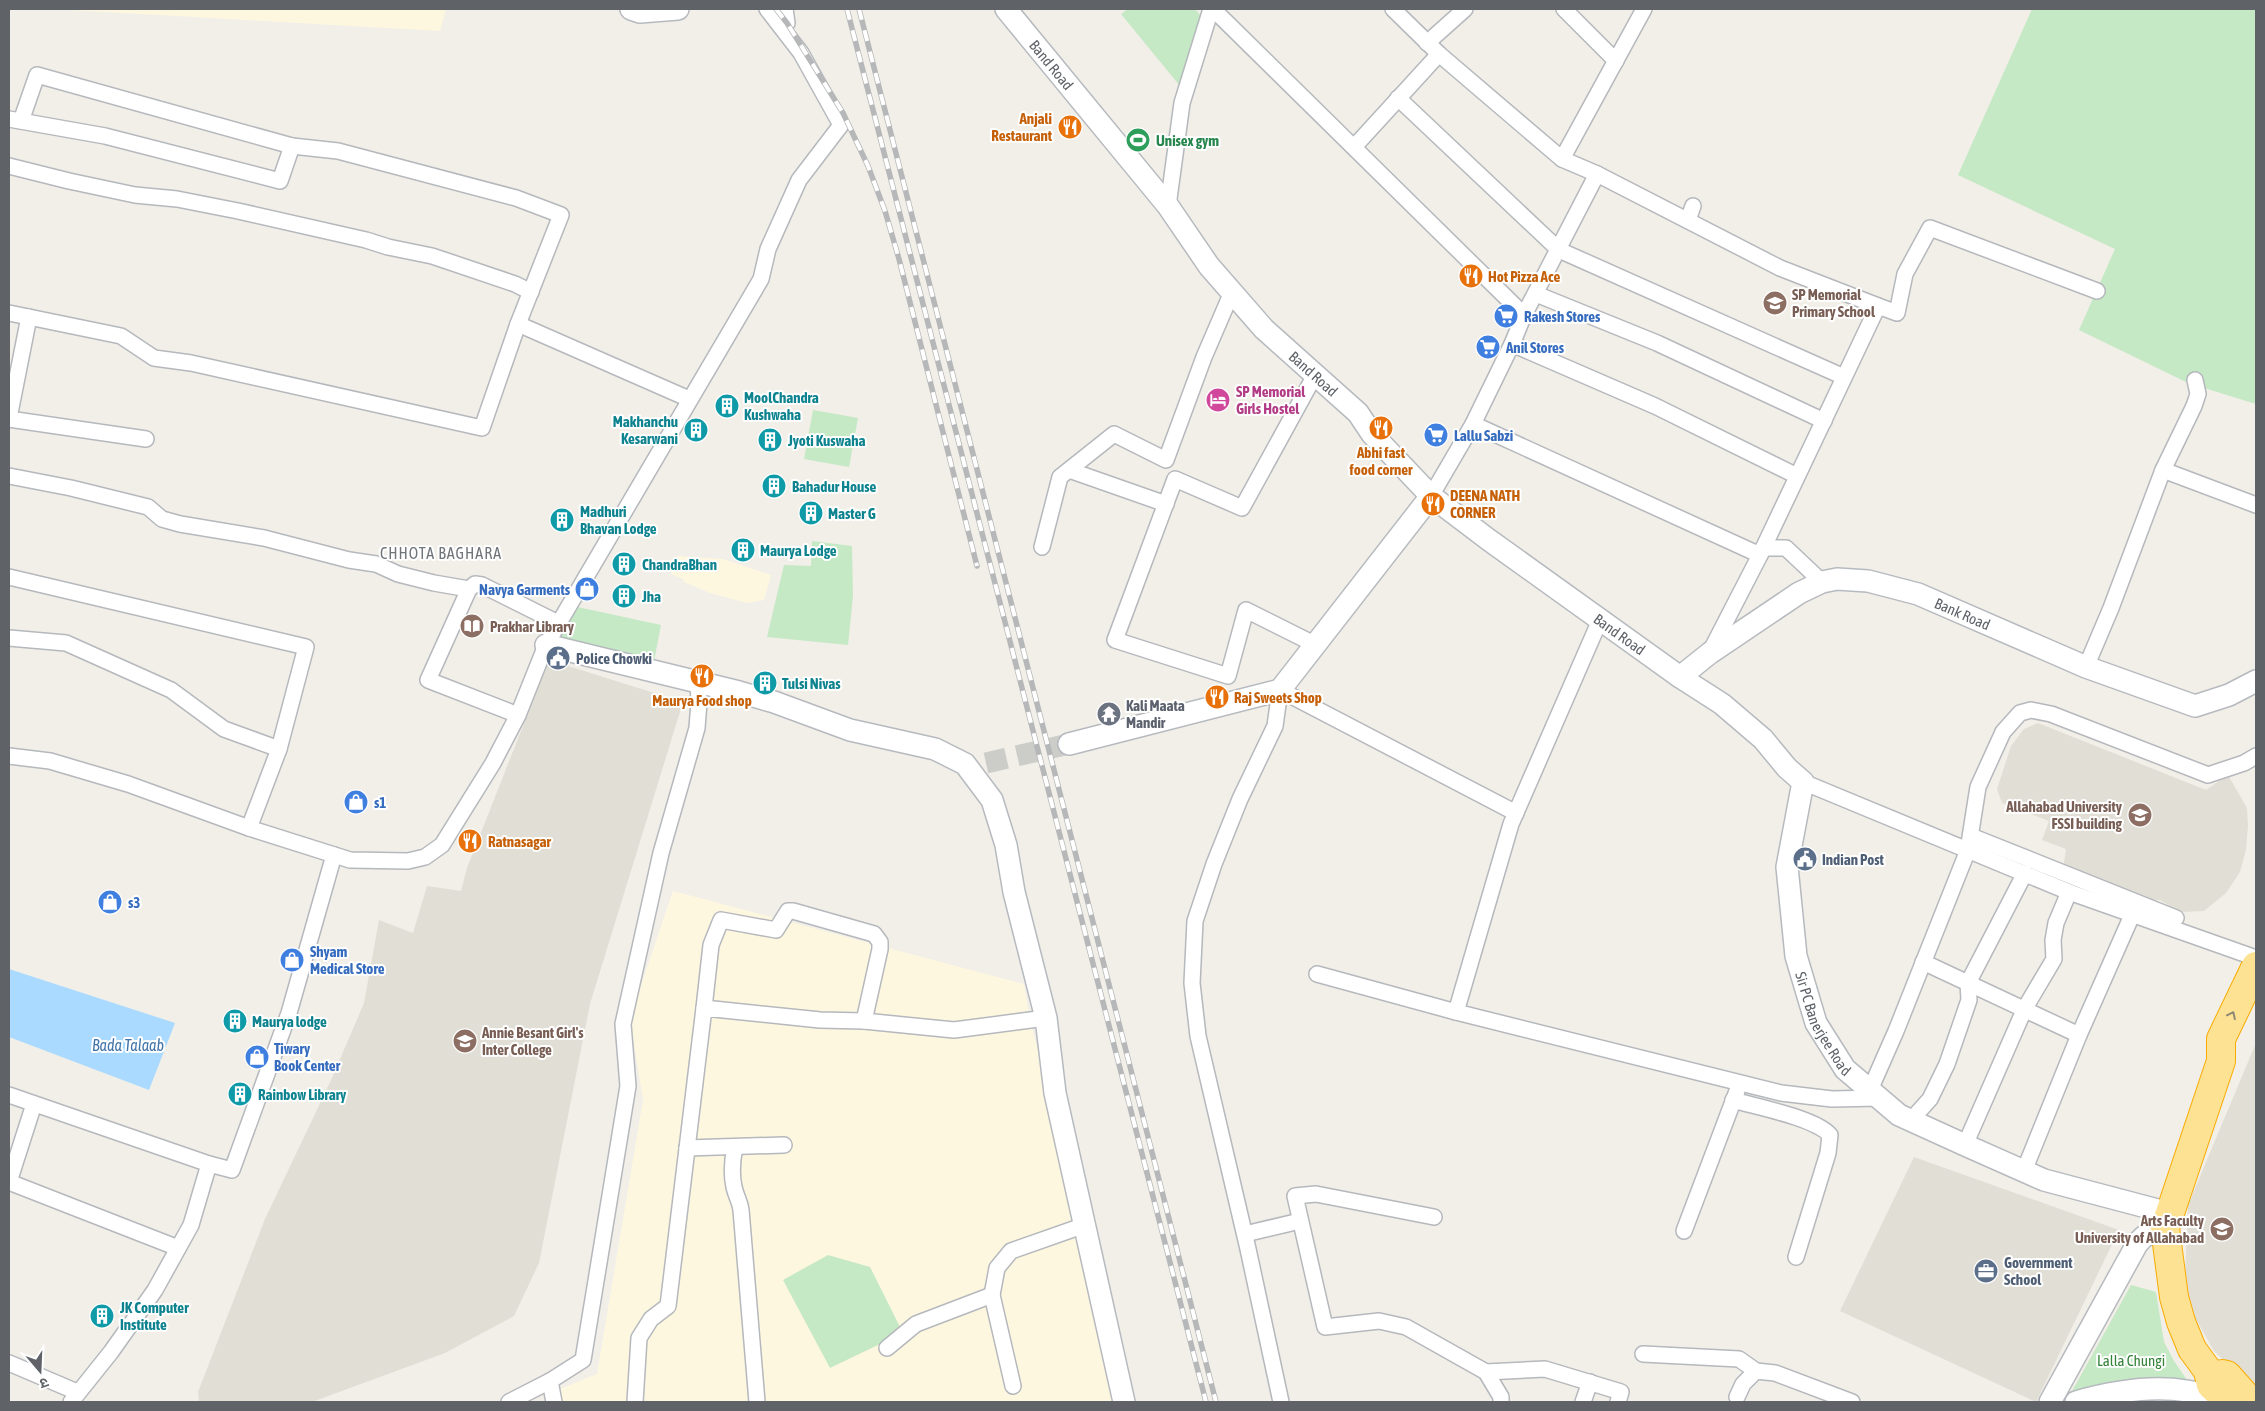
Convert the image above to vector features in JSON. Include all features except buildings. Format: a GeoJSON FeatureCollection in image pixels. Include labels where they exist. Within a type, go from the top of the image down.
{"type":"FeatureCollection","features":[{"type":"Feature","properties":{"kind":"highway"},"geometry":{"type":"LineString","coordinates":[[2228,1402],[2211,1385],[2208,1371],[2192,1349],[2180,1322],[2174,1297],[2167,1221],[2221,1061],[2221,1039],[2256,966]]}},
{"type":"Feature","properties":{"kind":"highway"},"geometry":{"type":"LineString","coordinates":[[2221,1061],[2239,1046],[2256,1005]]}},
{"type":"Feature","properties":{"kind":"highway"},"geometry":{"type":"LineString","coordinates":[[2208,1371],[2227,1375],[2251,1402]]}},
{"type":"Feature","properties":{"kind":"street"},"geometry":{"type":"LineString","coordinates":[[631,9],[640,12],[678,9]]}},
{"type":"Feature","properties":{"kind":"street"},"geometry":{"type":"LineString","coordinates":[[9,756],[50,761],[128,784],[250,828],[350,860],[408,862],[425,857],[442,845],[494,763],[518,715],[546,645],[558,623],[761,279],[768,248],[799,180],[841,125],[801,53],[767,9]]}},
{"type":"Feature","properties":{"kind":"street","name":"Band Road"},"geometry":{"type":"LineString","coordinates":[[1006,9],[1168,206],[1209,266],[1264,329],[1358,414],[1372,434],[1431,496],[1680,677]]}},
{"type":"Feature","properties":{"kind":"street"},"geometry":{"type":"LineString","coordinates":[[1168,206],[1182,103],[1212,9],[1524,315]]}},
{"type":"Feature","properties":{"kind":"street"},"geometry":{"type":"LineString","coordinates":[[1393,9],[1438,54],[1562,158],[1691,213],[1780,268],[1896,313],[1905,274],[1930,228],[2097,291]]}},
{"type":"Feature","properties":{"kind":"street"},"geometry":{"type":"LineString","coordinates":[[1428,43],[1465,9]]}},
{"type":"Feature","properties":{"kind":"street"},"geometry":{"type":"LineString","coordinates":[[1564,9],[1616,61]]}},
{"type":"Feature","properties":{"kind":"street"},"geometry":{"type":"LineString","coordinates":[[1562,158],[1644,9]]}},
{"type":"Feature","properties":{"kind":"street"},"geometry":{"type":"LineString","coordinates":[[1354,147],[1438,54]]}},
{"type":"Feature","properties":{"kind":"street"},"geometry":{"type":"LineString","coordinates":[[9,313],[121,336],[154,358],[191,363],[482,428],[518,324],[561,215],[516,198],[338,151],[292,146],[37,75],[15,120],[105,136],[280,181],[292,146]]}},
{"type":"Feature","properties":{"kind":"street"},"geometry":{"type":"LineString","coordinates":[[1398,98],[1559,250],[1844,377]]}},
{"type":"Feature","properties":{"kind":"street"},"geometry":{"type":"LineString","coordinates":[[9,166],[69,182],[135,195],[178,199],[238,210],[366,240],[388,247],[432,256],[515,284],[531,292]]}},
{"type":"Feature","properties":{"kind":"street"},"geometry":{"type":"LineString","coordinates":[[1281,1402],[1245,1234],[1198,1036],[1192,983],[1194,921],[1240,799],[1276,726],[1280,690],[1431,496],[1473,424],[1524,315],[1598,174]]}},
{"type":"Feature","properties":{"kind":"street"},"geometry":{"type":"LineString","coordinates":[[1042,547],[1060,477],[1114,434],[1166,460],[1204,357],[1232,292]]}},
{"type":"Feature","properties":{"kind":"street"},"geometry":{"type":"LineString","coordinates":[[1536,294],[1641,336],[1824,421]]}},
{"type":"Feature","properties":{"kind":"street"},"geometry":{"type":"LineString","coordinates":[[1710,653],[1762,551],[1878,306]]}},
{"type":"Feature","properties":{"kind":"street"},"geometry":{"type":"LineString","coordinates":[[29,317],[9,418],[146,439]]}},
{"type":"Feature","properties":{"kind":"street"},"geometry":{"type":"LineString","coordinates":[[518,324],[689,399]]}},
{"type":"Feature","properties":{"kind":"street"},"geometry":{"type":"LineString","coordinates":[[1512,344],[1655,406],[1797,476]]}},
{"type":"Feature","properties":{"kind":"street"},"geometry":{"type":"LineString","coordinates":[[1315,375],[1242,508],[1175,479],[1115,640],[1228,676],[1246,610],[1316,645]]}},
{"type":"Feature","properties":{"kind":"street"},"geometry":{"type":"LineString","coordinates":[[2086,667],[2111,608],[2163,470],[2194,406],[2198,394],[2195,380]]}},
{"type":"Feature","properties":{"kind":"street"},"geometry":{"type":"LineString","coordinates":[[1473,424],[1762,551],[1786,548],[1822,582]]}},
{"type":"Feature","properties":{"kind":"street"},"geometry":{"type":"LineString","coordinates":[[1069,470],[1166,504]]}},
{"type":"Feature","properties":{"kind":"street"},"geometry":{"type":"LineString","coordinates":[[2163,470],[2256,505]]}},
{"type":"Feature","properties":{"kind":"street"},"geometry":{"type":"LineString","coordinates":[[9,476],[148,506],[162,519],[180,524],[264,538],[349,560],[376,564],[398,574],[434,583],[469,589]]}},
{"type":"Feature","properties":{"kind":"street"},"geometry":{"type":"LineString","coordinates":[[9,578],[306,647],[279,749],[250,828]]}},
{"type":"Feature","properties":{"kind":"street","name":"Bank Road"},"geometry":{"type":"LineString","coordinates":[[1680,677],[1710,653],[1799,593],[1822,582],[1837,579],[1868,582],[1918,594],[2086,667],[2195,706],[2229,695],[2256,681]]}},
{"type":"Feature","properties":{"kind":"street"},"geometry":{"type":"LineString","coordinates":[[518,715],[428,680],[469,589],[475,584],[482,585],[558,623]]}},
{"type":"Feature","properties":{"kind":"street"},"geometry":{"type":"LineString","coordinates":[[1456,1012],[1516,813],[1600,620]]}},
{"type":"Feature","properties":{"kind":"street"},"geometry":{"type":"LineString","coordinates":[[9,638],[66,643],[171,690],[224,729],[279,749]]}},
{"type":"Feature","properties":{"kind":"street"},"geometry":{"type":"LineString","coordinates":[[546,645],[774,702],[850,730],[935,749],[986,763]]}},
{"type":"Feature","properties":{"kind":"street"},"geometry":{"type":"LineString","coordinates":[[1680,677],[1722,704],[1763,738],[1787,768],[1803,782],[2217,935]]}},
{"type":"Feature","properties":{"kind":"street"},"geometry":{"type":"LineString","coordinates":[[509,1402],[550,1381],[582,1360],[628,1086],[623,1024],[661,853],[696,728],[698,682]]}},
{"type":"Feature","properties":{"kind":"street"},"geometry":{"type":"LineString","coordinates":[[1069,744],[1280,690],[1516,813]]}},
{"type":"Feature","properties":{"kind":"street"},"geometry":{"type":"LineString","coordinates":[[1317,974],[1456,1012],[1781,1093],[1832,1099],[1874,1094],[1896,1031],[1969,843],[1978,787],[2003,732],[2020,713],[2031,710],[2051,714],[2208,775],[2244,763],[2256,756]]}},
{"type":"Feature","properties":{"kind":"street"},"geometry":{"type":"LineString","coordinates":[[935,749],[966,764],[992,800],[1006,845],[1014,892],[1046,1018],[1055,1093],[1124,1402]]}},
{"type":"Feature","properties":{"kind":"street","name":"Sir PC Banerjee Road"},"geometry":{"type":"LineString","coordinates":[[1803,782],[1787,867],[1796,956],[1816,1023],[1844,1069],[1899,1115],[2044,1180],[2167,1221]]}},
{"type":"Feature","properties":{"kind":"street"},"geometry":{"type":"LineString","coordinates":[[1969,843],[2025,874],[2070,892],[2256,958]]}},
{"type":"Feature","properties":{"kind":"street"},"geometry":{"type":"LineString","coordinates":[[9,1095],[209,1164],[232,1170],[289,1013],[334,856]]}},
{"type":"Feature","properties":{"kind":"street"},"geometry":{"type":"LineString","coordinates":[[1911,1120],[1930,1099],[1947,1064],[1969,1000],[1968,984],[2025,874]]}},
{"type":"Feature","properties":{"kind":"street"},"geometry":{"type":"LineString","coordinates":[[1965,1145],[2025,1008],[2054,959],[2053,940],[2056,923],[2070,892]]}},
{"type":"Feature","properties":{"kind":"street"},"geometry":{"type":"LineString","coordinates":[[635,1402],[639,1338],[651,1319],[668,1306],[711,945],[721,920],[776,930],[788,911],[793,911],[874,934],[878,937],[880,949],[864,1022]]}},
{"type":"Feature","properties":{"kind":"street"},"geometry":{"type":"LineString","coordinates":[[2024,1171],[2079,1035],[2133,913]]}},
{"type":"Feature","properties":{"kind":"street"},"geometry":{"type":"LineString","coordinates":[[1923,962],[1968,984],[2025,1008],[2079,1035]]}},
{"type":"Feature","properties":{"kind":"street"},"geometry":{"type":"LineString","coordinates":[[704,1008],[820,1020],[954,1030],[1046,1018]]}},
{"type":"Feature","properties":{"kind":"street"},"geometry":{"type":"LineString","coordinates":[[1684,1231],[1741,1083]]}},
{"type":"Feature","properties":{"kind":"street"},"geometry":{"type":"LineString","coordinates":[[1733,1100],[1810,1122],[1825,1129],[1830,1134],[1828,1153],[1796,1257]]}},
{"type":"Feature","properties":{"kind":"street"},"geometry":{"type":"LineString","coordinates":[[34,1104],[9,1182],[178,1248]]}},
{"type":"Feature","properties":{"kind":"street"},"geometry":{"type":"LineString","coordinates":[[687,1148],[784,1145]]}},
{"type":"Feature","properties":{"kind":"street"},"geometry":{"type":"LineString","coordinates":[[735,1147],[731,1167],[734,1190],[739,1199],[741,1210],[757,1402]]}},
{"type":"Feature","properties":{"kind":"street"},"geometry":{"type":"LineString","coordinates":[[9,1364],[74,1397],[110,1352],[155,1290],[191,1225],[209,1164]]}},
{"type":"Feature","properties":{"kind":"street"},"geometry":{"type":"LineString","coordinates":[[1434,1217],[1316,1194],[1295,1196],[1325,1327],[1379,1321],[1406,1327],[1486,1372],[1501,1397],[1501,1402]]}},
{"type":"Feature","properties":{"kind":"street"},"geometry":{"type":"LineString","coordinates":[[2050,1402],[2137,1244],[2143,1236],[2167,1221]]}},
{"type":"Feature","properties":{"kind":"street"},"geometry":{"type":"LineString","coordinates":[[1245,1234],[1300,1222]]}},
{"type":"Feature","properties":{"kind":"street"},"geometry":{"type":"LineString","coordinates":[[1013,1386],[992,1295],[997,1268],[1011,1251],[1085,1225]]}},
{"type":"Feature","properties":{"kind":"street"},"geometry":{"type":"LineString","coordinates":[[887,1348],[916,1324],[992,1295]]}},
{"type":"Feature","properties":{"kind":"street"},"geometry":{"type":"LineString","coordinates":[[1643,1354],[1739,1359],[1756,1371],[1775,1373],[1852,1402]]}},
{"type":"Feature","properties":{"kind":"street"},"geometry":{"type":"LineString","coordinates":[[1486,1372],[1545,1369],[1621,1392],[1618,1402]]}},
{"type":"Feature","properties":{"kind":"street"},"geometry":{"type":"LineString","coordinates":[[1737,1397],[1743,1384],[1756,1371]]}},
{"type":"Feature","properties":{"kind":"street"},"geometry":{"type":"LineString","coordinates":[[550,1381],[554,1402]]}},
{"type":"Feature","properties":{"kind":"street"},"geometry":{"type":"LineString","coordinates":[[1583,1402],[1590,1382]]}},
{"type":"Feature","properties":{"kind":"street"},"geometry":{"type":"LineString","coordinates":[[2076,1402],[2126,1391],[2158,1388],[2188,1391],[2228,1402]]}},
{"type":"Feature","properties":{"kind":"shaded area"},"geometry":{"type":"Polygon","coordinates":[[[52,9],[446,9],[440,31],[52,9]]]}},
{"type":"Feature","properties":{"kind":"shaded area"},"geometry":{"type":"Polygon","coordinates":[[[677,556],[723,559],[771,575],[764,600],[747,603],[710,593],[684,582],[683,579],[671,574],[677,556]]]}},
{"type":"Feature","properties":{"kind":"shaded area","name":"Annie Besant Girl's Inter College"},"geometry":{"type":"Polygon","coordinates":[[[549,660],[683,702],[590,1004],[539,1263],[514,1316],[445,1353],[312,1402],[199,1402],[198,1392],[265,1219],[332,1078],[364,1003],[379,920],[413,933],[427,886],[461,891],[467,868],[549,660]]]}},
{"type":"Feature","properties":{"kind":"shaded area","name":"Allahabad University FSSI building"},"geometry":{"type":"Polygon","coordinates":[[[2038,723],[2206,790],[2228,775],[2247,808],[2248,826],[2246,850],[2240,872],[2226,893],[2204,911],[2180,912],[2160,900],[2141,900],[2063,870],[2066,849],[2042,840],[2049,821],[2002,803],[1997,789],[2011,746],[2024,729],[2038,723]]]}},
{"type":"Feature","properties":{"kind":"shaded area"},"geometry":{"type":"Polygon","coordinates":[[[673,891],[1024,984],[1029,1016],[1126,1402],[552,1402],[550,1393],[597,1374],[643,1100],[630,1018],[673,891]]]}},
{"type":"Feature","properties":{"kind":"shaded area","name":"Arts Faculty University of Allahabad"},"geometry":{"type":"Polygon","coordinates":[[[2256,1043],[2256,1391],[2214,1351],[2184,1298],[2188,1205],[2256,1043]]]}},
{"type":"Feature","properties":{"kind":"shaded area"},"geometry":{"type":"Polygon","coordinates":[[[1914,1157],[2119,1230],[2036,1402],[1840,1311],[1914,1157]]]}},
{"type":"Feature","properties":{"kind":"green space"},"geometry":{"type":"Polygon","coordinates":[[[1128,9],[1195,9],[1201,16],[1180,86],[1121,14],[1128,9]]]}},
{"type":"Feature","properties":{"kind":"green space"},"geometry":{"type":"Polygon","coordinates":[[[2032,9],[2256,9],[2256,404],[2188,383],[2079,330],[2115,249],[1958,175],[2032,9]]]}},
{"type":"Feature","properties":{"kind":"green space"},"geometry":{"type":"Polygon","coordinates":[[[813,410],[858,418],[849,467],[804,459],[813,410]]]}},
{"type":"Feature","properties":{"kind":"green space"},"geometry":{"type":"Polygon","coordinates":[[[812,541],[852,546],[853,596],[848,645],[767,637],[784,565],[811,566],[812,541]]]}},
{"type":"Feature","properties":{"kind":"green space"},"geometry":{"type":"Polygon","coordinates":[[[573,606],[661,625],[653,666],[552,643],[573,606]]]}},
{"type":"Feature","properties":{"kind":"green space"},"geometry":{"type":"Polygon","coordinates":[[[828,1255],[870,1267],[903,1333],[830,1368],[783,1280],[828,1255]]]}},
{"type":"Feature","properties":{"kind":"green space","name":"Lalla Chungi"},"geometry":{"type":"Polygon","coordinates":[[[2131,1285],[2156,1292],[2164,1342],[2174,1361],[2198,1396],[2066,1402],[2131,1285]]]}},
{"type":"Feature","properties":{"kind":"water","name":"Bada Talaab"},"geometry":{"type":"Polygon","coordinates":[[[9,969],[175,1023],[149,1090],[9,1037],[9,969]]]}},
{"type":"Feature","properties":{"kind":"tunnel"},"geometry":{"type":"LineString","coordinates":[[986,763],[1069,744]]}},
{"type":"Feature","properties":{"kind":"railway"},"geometry":{"type":"LineString","coordinates":[[776,9],[787,23],[843,113],[868,166],[885,211],[899,259],[977,566]]}},
{"type":"Feature","properties":{"kind":"railway"},"geometry":{"type":"LineString","coordinates":[[847,9],[1206,1402]]}},
{"type":"Feature","properties":{"kind":"railway"},"geometry":{"type":"LineString","coordinates":[[859,9],[1216,1402]]}},
{"type":"Feature","properties":{"kind":"place","name":"Anjali Restaurant"},"geometry":{"type":"Point","coordinates":[1070,127]}},
{"type":"Feature","properties":{"kind":"place","name":"Unisex gym"},"geometry":{"type":"Point","coordinates":[1138,140]}},
{"type":"Feature","properties":{"kind":"place","name":"Hot Pizza Ace"},"geometry":{"type":"Point","coordinates":[1471,276]}},
{"type":"Feature","properties":{"kind":"place","name":"SP Memorial Primary School"},"geometry":{"type":"Point","coordinates":[1775,303]}},
{"type":"Feature","properties":{"kind":"place","name":"Rakesh Stores"},"geometry":{"type":"Point","coordinates":[1506,316]}},
{"type":"Feature","properties":{"kind":"place","name":"Anil Stores"},"geometry":{"type":"Point","coordinates":[1488,347]}},
{"type":"Feature","properties":{"kind":"place","name":"SP Memorial Girls Hostel"},"geometry":{"type":"Point","coordinates":[1218,400]}},
{"type":"Feature","properties":{"kind":"place","name":"MoolChandra Kushwaha"},"geometry":{"type":"Point","coordinates":[727,406]}},
{"type":"Feature","properties":{"kind":"place","name":"Abhi fast food corner"},"geometry":{"type":"Point","coordinates":[1381,428]}},
{"type":"Feature","properties":{"kind":"place","name":"Makhanchu Kesarwani"},"geometry":{"type":"Point","coordinates":[696,430]}},
{"type":"Feature","properties":{"kind":"place","name":"Lallu Sabzi"},"geometry":{"type":"Point","coordinates":[1436,435]}},
{"type":"Feature","properties":{"kind":"place","name":"Jyoti Kuswaha"},"geometry":{"type":"Point","coordinates":[770,440]}},
{"type":"Feature","properties":{"kind":"place","name":"Bahadur House"},"geometry":{"type":"Point","coordinates":[774,486]}},
{"type":"Feature","properties":{"kind":"place","name":"DEENA NATH CORNER"},"geometry":{"type":"Point","coordinates":[1433,504]}},
{"type":"Feature","properties":{"kind":"place","name":"Master G"},"geometry":{"type":"Point","coordinates":[811,513]}},
{"type":"Feature","properties":{"kind":"place","name":"Madhuri Bhavan Lodge"},"geometry":{"type":"Point","coordinates":[562,520]}},
{"type":"Feature","properties":{"kind":"place","name":"Maurya Lodge"},"geometry":{"type":"Point","coordinates":[743,550]}},
{"type":"Feature","properties":{"kind":"place","name":"ChandraBhan"},"geometry":{"type":"Point","coordinates":[624,564]}},
{"type":"Feature","properties":{"kind":"place","name":"Navya Garments"},"geometry":{"type":"Point","coordinates":[587,589]}},
{"type":"Feature","properties":{"kind":"place","name":"Jha"},"geometry":{"type":"Point","coordinates":[624,596]}},
{"type":"Feature","properties":{"kind":"place","name":"Prakhar Library"},"geometry":{"type":"Point","coordinates":[472,626]}},
{"type":"Feature","properties":{"kind":"place","name":"Police Chowki"},"geometry":{"type":"Point","coordinates":[558,658]}},
{"type":"Feature","properties":{"kind":"place","name":"Maurya Food shop"},"geometry":{"type":"Point","coordinates":[702,676]}},
{"type":"Feature","properties":{"kind":"place","name":"Tulsi Nivas"},"geometry":{"type":"Point","coordinates":[765,683]}},
{"type":"Feature","properties":{"kind":"place","name":"Raj Sweets Shop"},"geometry":{"type":"Point","coordinates":[1217,697]}},
{"type":"Feature","properties":{"kind":"place","name":"Kali Maata Mandir"},"geometry":{"type":"Point","coordinates":[1109,714]}},
{"type":"Feature","properties":{"kind":"place","name":"s1"},"geometry":{"type":"Point","coordinates":[356,802]}},
{"type":"Feature","properties":{"kind":"place","name":"Allahabad University FSSI building"},"geometry":{"type":"Point","coordinates":[2140,815]}},
{"type":"Feature","properties":{"kind":"place","name":"Ratnasagar"},"geometry":{"type":"Point","coordinates":[470,841]}},
{"type":"Feature","properties":{"kind":"place","name":"Indian Post"},"geometry":{"type":"Point","coordinates":[1805,859]}},
{"type":"Feature","properties":{"kind":"place","name":"s3"},"geometry":{"type":"Point","coordinates":[110,902]}},
{"type":"Feature","properties":{"kind":"place","name":"Shyam Medical Store"},"geometry":{"type":"Point","coordinates":[292,960]}},
{"type":"Feature","properties":{"kind":"place","name":"Maurya lodge"},"geometry":{"type":"Point","coordinates":[235,1021]}},
{"type":"Feature","properties":{"kind":"place","name":"Annie Besant Girl's Inter College"},"geometry":{"type":"Point","coordinates":[465,1041]}},
{"type":"Feature","properties":{"kind":"place","name":"Tiwary Book Center"},"geometry":{"type":"Point","coordinates":[257,1057]}},
{"type":"Feature","properties":{"kind":"place","name":"Rainbow Library"},"geometry":{"type":"Point","coordinates":[240,1094]}},
{"type":"Feature","properties":{"kind":"place","name":"Arts Faculty University of Allahabad"},"geometry":{"type":"Point","coordinates":[2222,1229]}},
{"type":"Feature","properties":{"kind":"place","name":"Government School"},"geometry":{"type":"Point","coordinates":[1986,1271]}},
{"type":"Feature","properties":{"kind":"place","name":"JK Computer Institute"},"geometry":{"type":"Point","coordinates":[102,1316]}},
{"type":"Feature","properties":{"kind":"district","name":"CHHOTA BAGHARA"},"geometry":{"type":"Point","coordinates":[441,553]}}]}
